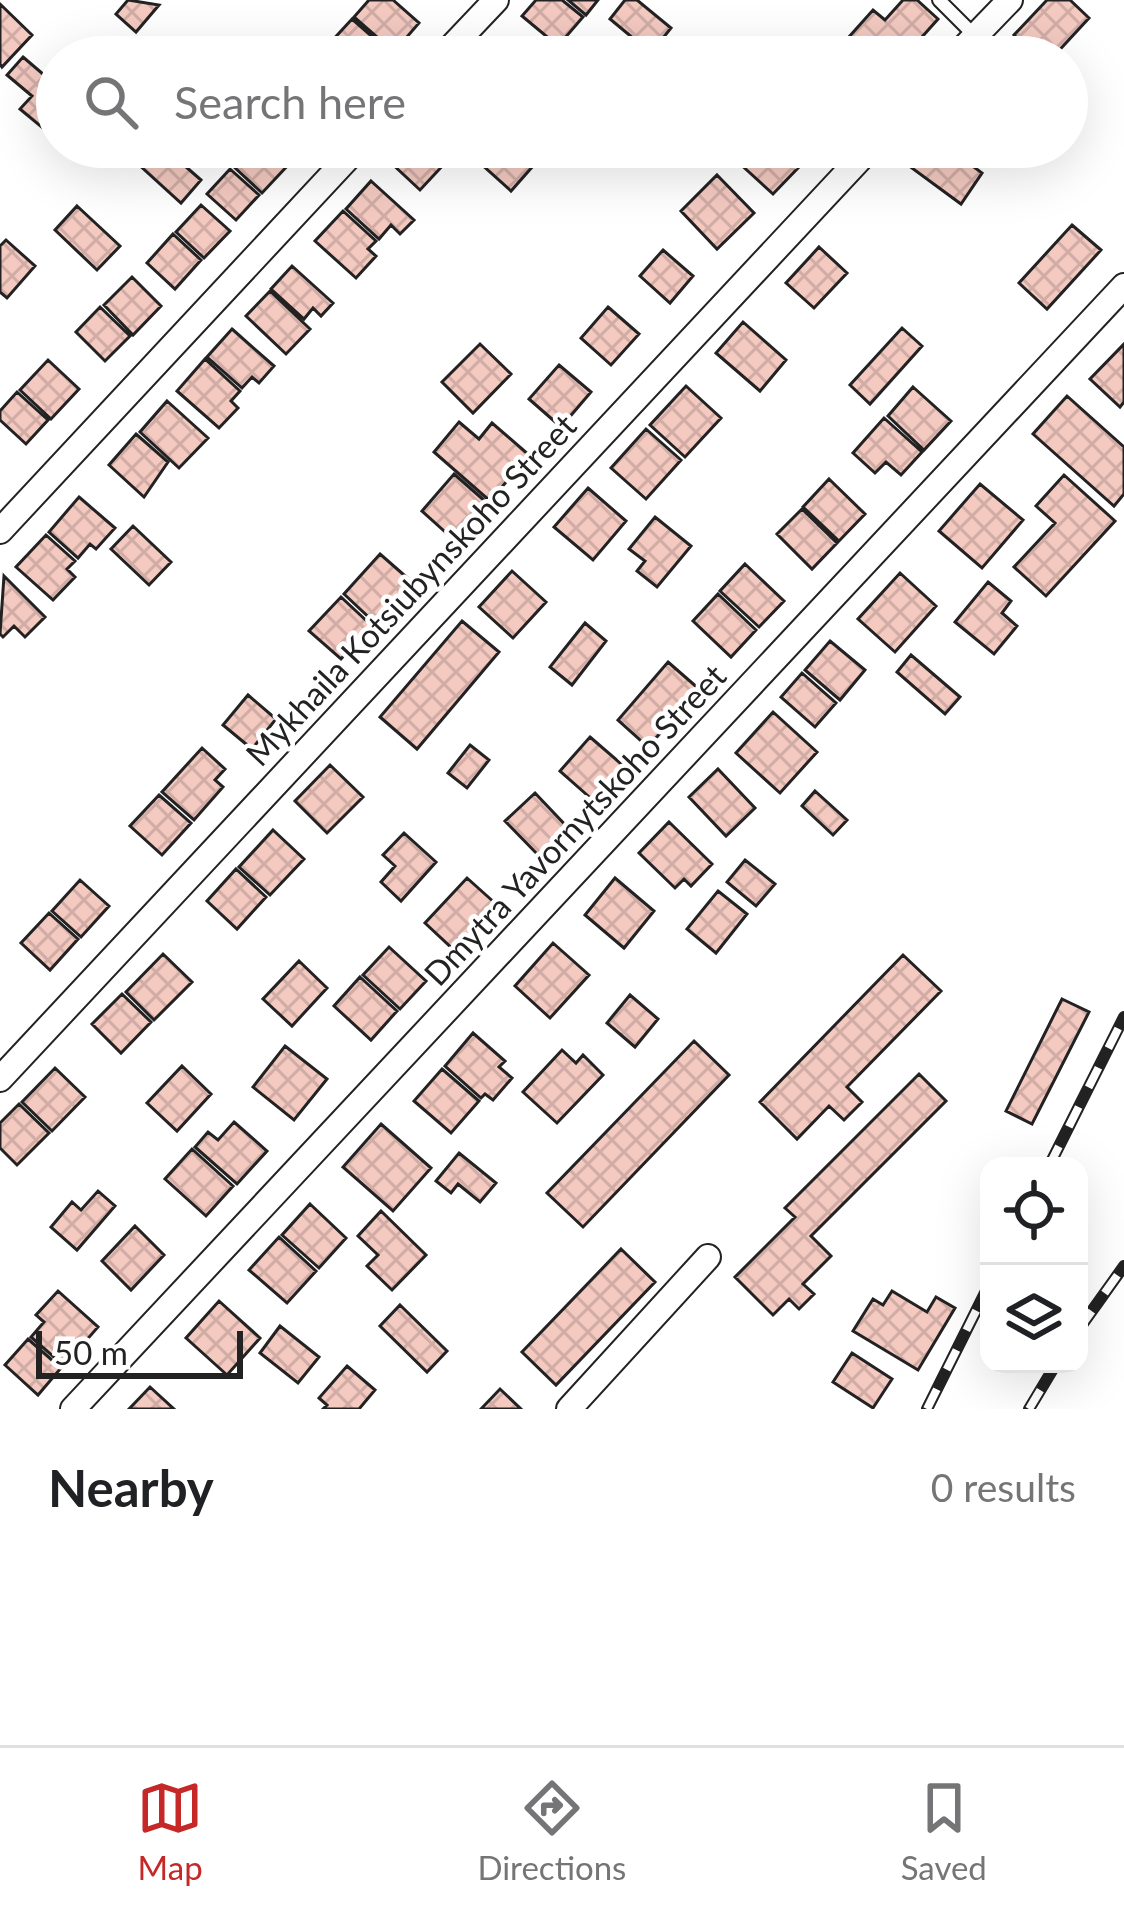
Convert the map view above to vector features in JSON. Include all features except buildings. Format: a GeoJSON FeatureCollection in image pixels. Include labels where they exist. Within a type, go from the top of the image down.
{"type":"FeatureCollection","features":[{"type":"Feature","properties":{"kind":"street"},"geometry":{"type":"LineString","coordinates":[[462,36],[496,0]]}},
{"type":"Feature","properties":{"kind":"street"},"geometry":{"type":"LineString","coordinates":[[974,36],[1010,0]]}},
{"type":"Feature","properties":{"kind":"street"},"geometry":{"type":"LineString","coordinates":[[0,531],[338,168]]}},
{"type":"Feature","properties":{"kind":"street","name":"Mykhaila Kotsiubynskoho Street"},"geometry":{"type":"LineString","coordinates":[[0,1078],[851,168]]}},
{"type":"Feature","properties":{"kind":"street","name":"Dmytra Yavornytskoho Street"},"geometry":{"type":"LineString","coordinates":[[74,1409],[1124,286]]}},
{"type":"Feature","properties":{"kind":"street"},"geometry":{"type":"LineString","coordinates":[[569,1409],[708,1257]]}},
{"type":"Feature","properties":{"kind":"lane"},"geometry":{"type":"LineString","coordinates":[[939,0],[974,36]]}},
{"type":"Feature","properties":{"kind":"railway"},"geometry":{"type":"LineString","coordinates":[[1054,1157],[1124,1017]]}},
{"type":"Feature","properties":{"kind":"railway"},"geometry":{"type":"LineString","coordinates":[[1088,1316],[1124,1266]]}},
{"type":"Feature","properties":{"kind":"railway"},"geometry":{"type":"LineString","coordinates":[[927,1409],[980,1303]]}},
{"type":"Feature","properties":{"kind":"railway"},"geometry":{"type":"LineString","coordinates":[[1029,1409],[1051,1373]]}}]}
